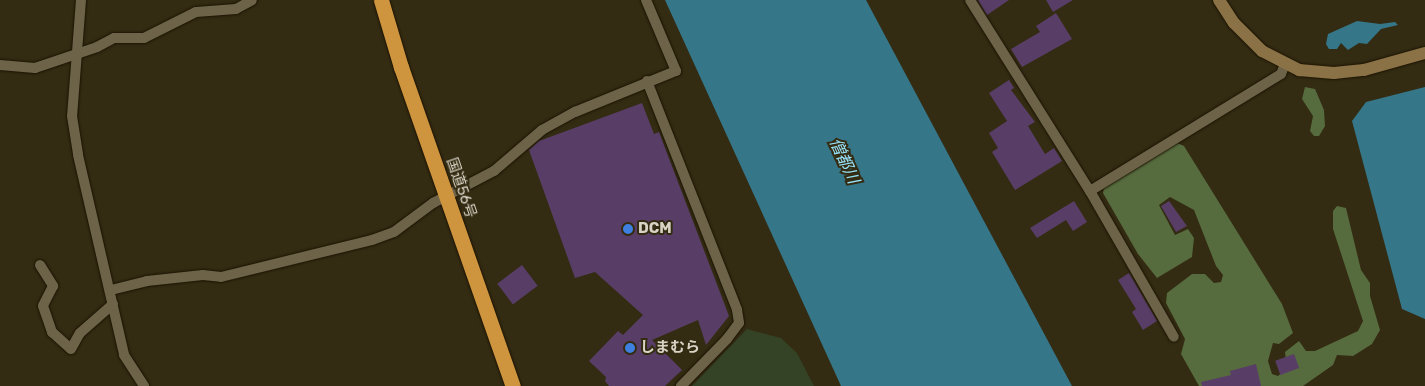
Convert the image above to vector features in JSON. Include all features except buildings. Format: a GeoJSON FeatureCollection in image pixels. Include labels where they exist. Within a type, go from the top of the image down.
{"type":"FeatureCollection","features":[{"type":"Feature","properties":{"kind":"highway","name":"国道56号"},"geometry":{"type":"LineString","coordinates":[[381,0],[446,196],[513,386]]}},
{"type":"Feature","properties":{"kind":"main road"},"geometry":{"type":"LineString","coordinates":[[1219,0],[1234,23],[1262,51],[1299,70],[1334,73],[1364,70],[1425,53]]}},
{"type":"Feature","properties":{"kind":"street"},"geometry":{"type":"LineString","coordinates":[[81,0],[72,116],[78,154],[111,290],[124,355],[144,386]]}},
{"type":"Feature","properties":{"kind":"street"},"geometry":{"type":"LineString","coordinates":[[0,65],[35,68],[114,38],[144,38],[196,12],[236,9],[252,0]]}},
{"type":"Feature","properties":{"kind":"street"},"geometry":{"type":"LineString","coordinates":[[111,290],[147,281],[202,275],[221,277],[372,240],[394,232],[446,196],[494,171],[542,130],[647,81],[676,71],[646,0]]}},
{"type":"Feature","properties":{"kind":"street"},"geometry":{"type":"LineString","coordinates":[[970,0],[1090,191],[1174,337]]}},
{"type":"Feature","properties":{"kind":"street"},"geometry":{"type":"LineString","coordinates":[[1090,191],[1281,74],[1285,64]]}},
{"type":"Feature","properties":{"kind":"street"},"geometry":{"type":"LineString","coordinates":[[647,81],[738,310],[739,323],[727,339],[681,386]]}},
{"type":"Feature","properties":{"kind":"street"},"geometry":{"type":"LineString","coordinates":[[40,265],[53,286],[43,306],[52,332],[71,349],[80,333],[113,304]]}},
{"type":"Feature","properties":{"kind":"green space"},"geometry":{"type":"Polygon","coordinates":[[[1305,87],[1315,89],[1324,110],[1325,126],[1319,136],[1314,136],[1310,131],[1313,116],[1302,99],[1305,87]]]}},
{"type":"Feature","properties":{"kind":"green space"},"geometry":{"type":"Polygon","coordinates":[[[1177,143],[1184,146],[1282,304],[1293,333],[1279,344],[1273,343],[1268,361],[1272,374],[1278,376],[1287,368],[1285,352],[1299,341],[1306,351],[1315,351],[1358,331],[1363,321],[1333,229],[1333,211],[1337,206],[1346,208],[1361,270],[1370,283],[1370,296],[1380,330],[1372,344],[1353,356],[1337,355],[1333,365],[1303,386],[1199,386],[1181,354],[1185,339],[1166,303],[1167,293],[1192,274],[1205,274],[1214,283],[1221,282],[1223,275],[1216,266],[1194,210],[1170,197],[1159,205],[1175,235],[1188,229],[1194,238],[1192,257],[1157,278],[1138,254],[1103,193],[1104,188],[1177,143]]]}},
{"type":"Feature","properties":{"kind":"green space"},"geometry":{"type":"Polygon","coordinates":[[[747,329],[781,338],[797,353],[814,386],[692,386],[747,329]]]}},
{"type":"Feature","properties":{"kind":"water","name":"僧都川"},"geometry":{"type":"Polygon","coordinates":[[[665,0],[866,0],[1072,386],[841,386],[665,0]]]}},
{"type":"Feature","properties":{"kind":"water"},"geometry":{"type":"Polygon","coordinates":[[[1357,21],[1380,24],[1395,22],[1398,25],[1381,29],[1367,44],[1359,43],[1348,50],[1341,43],[1337,49],[1329,49],[1326,44],[1328,34],[1357,21]]]}},
{"type":"Feature","properties":{"kind":"water"},"geometry":{"type":"Polygon","coordinates":[[[1425,87],[1425,319],[1402,309],[1352,121],[1366,102],[1425,87]]]}},
{"type":"Feature","properties":{"kind":"place","name":"DCM"},"geometry":{"type":"Point","coordinates":[628,229]}},
{"type":"Feature","properties":{"kind":"place","name":"しまむら"},"geometry":{"type":"Point","coordinates":[630,348]}}]}
